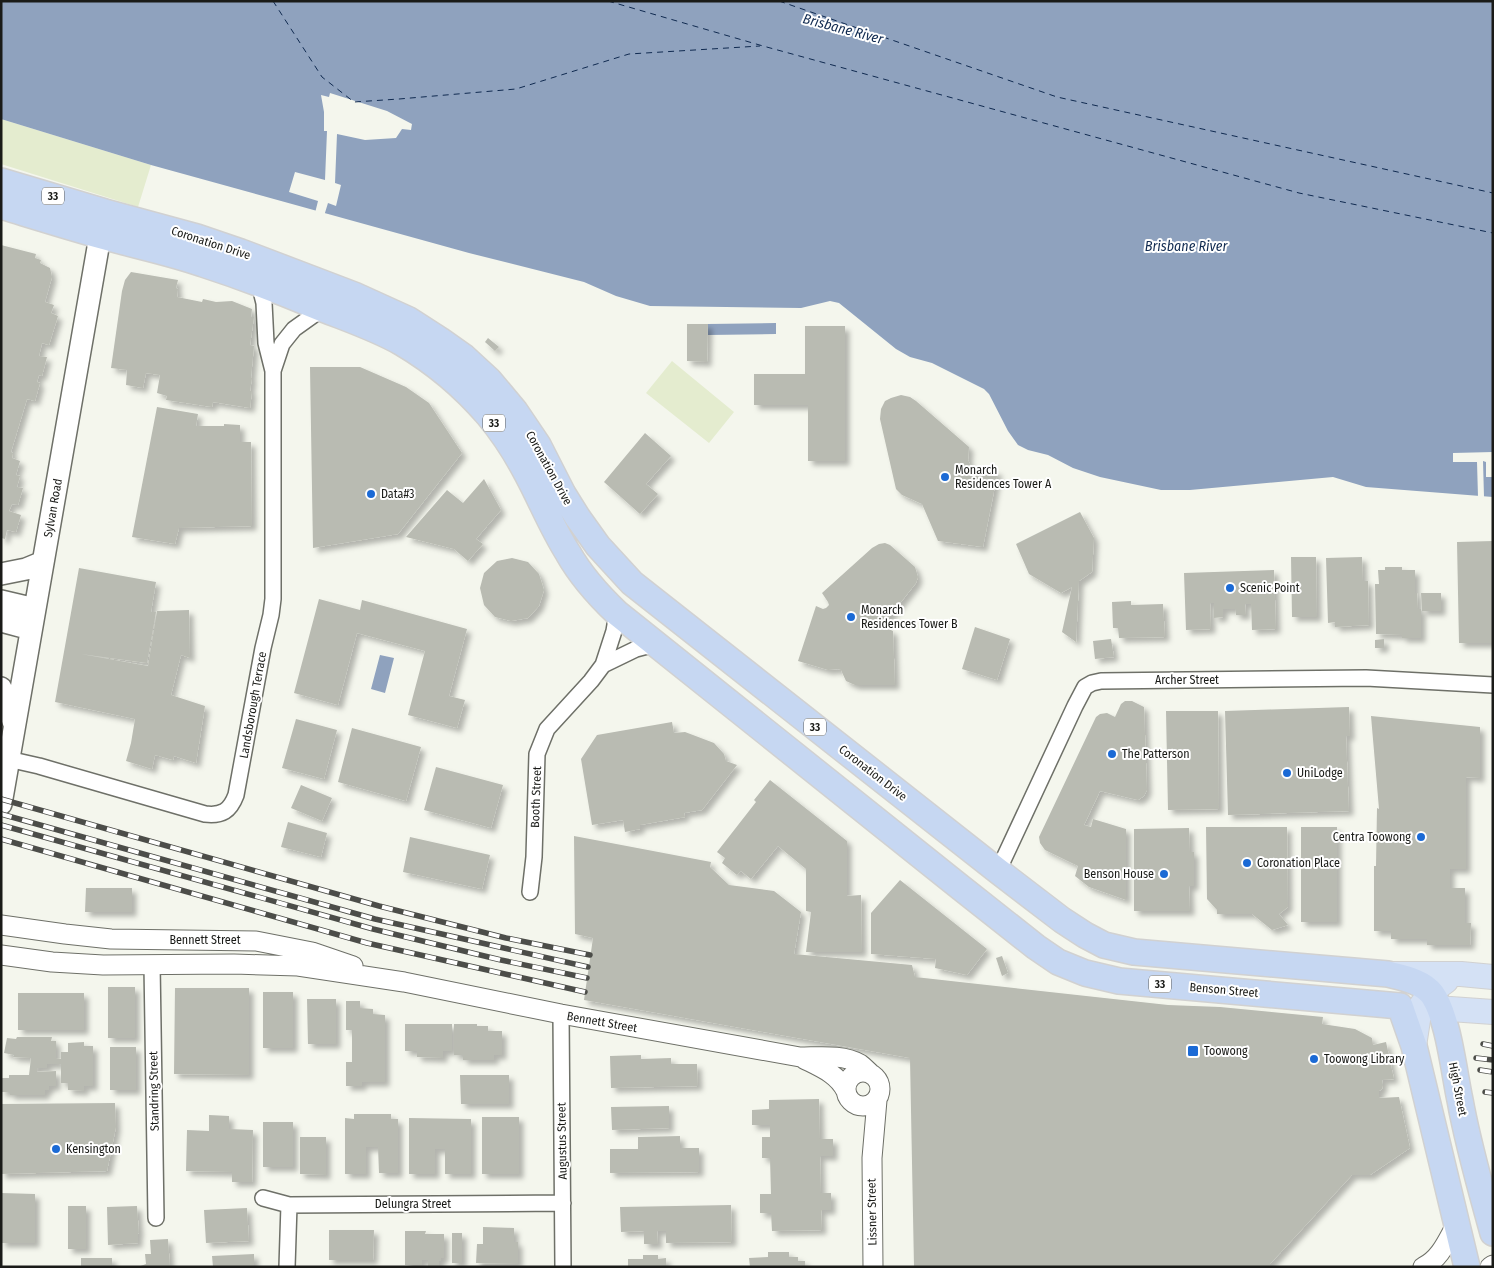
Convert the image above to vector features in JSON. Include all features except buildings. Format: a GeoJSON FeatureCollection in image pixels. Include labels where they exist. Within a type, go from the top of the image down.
{"type":"FeatureCollection","features":[{"type":"Feature","properties":{"kind":"highway","name":"Coronation Drive"},"geometry":{"type":"LineString","coordinates":[[1,181],[103,224],[148,247],[259,283],[376,331],[401,343],[444,372],[488,415],[509,444],[526,472],[567,552],[595,591],[617,613],[977,901]]}},
{"type":"Feature","properties":{"kind":"highway","name":"Coronation Drive"},"geometry":{"type":"LineString","coordinates":[[1,206],[103,224],[197,237],[354,295],[409,320],[464,358],[489,380],[515,411],[538,445],[563,494],[578,518],[598,546],[632,583],[998,871]]}},
{"type":"Feature","properties":{"kind":"highway","name":"33"},"geometry":{"type":"LineString","coordinates":[[998,871],[1056,916],[1085,935],[1122,950],[1388,974],[1423,985],[1423,1003]]}},
{"type":"Feature","properties":{"kind":"highway","name":"Benson Street"},"geometry":{"type":"LineString","coordinates":[[977,901],[1058,962],[1085,973],[1119,980],[1423,1003]]}},
{"type":"Feature","properties":{"kind":"highway"},"geometry":{"type":"LineString","coordinates":[[1423,1003],[1414,1046],[1467,1267]]}},
{"type":"Feature","properties":{"kind":"highway","name":"High Street"},"geometry":{"type":"LineString","coordinates":[[1423,1003],[1447,1036],[1468,1138],[1493,1233]]}},
{"type":"Feature","properties":{"kind":"main road","name":"Sylvan Road"},"geometry":{"type":"LineString","coordinates":[[1,804],[103,224]]}},
{"type":"Feature","properties":{"kind":"main road"},"geometry":{"type":"LineString","coordinates":[[1,574],[26,569],[43,562]]}},
{"type":"Feature","properties":{"kind":"main road"},"geometry":{"type":"LineString","coordinates":[[1,601],[33,619]]}},
{"type":"Feature","properties":{"kind":"main road"},"geometry":{"type":"LineString","coordinates":[[1,621],[33,619]]}},
{"type":"Feature","properties":{"kind":"main road"},"geometry":{"type":"LineString","coordinates":[[1,688],[14,724]]}},
{"type":"Feature","properties":{"kind":"main road"},"geometry":{"type":"LineString","coordinates":[[1388,974],[1461,974],[1493,977]]}},
{"type":"Feature","properties":{"kind":"main road"},"geometry":{"type":"LineString","coordinates":[[1423,1003],[1447,981],[1461,974]]}},
{"type":"Feature","properties":{"kind":"main road","name":"Benson Street"},"geometry":{"type":"LineString","coordinates":[[1423,1003],[1493,1012]]}},
{"type":"Feature","properties":{"kind":"street","name":"Landsborough Terrace"},"geometry":{"type":"LineString","coordinates":[[8,758],[205,814],[220,814],[233,803],[271,615],[273,583],[273,371],[266,343],[264,303],[259,283]]}},
{"type":"Feature","properties":{"kind":"street","name":"Landsborough Terrace"},"geometry":{"type":"LineString","coordinates":[[273,371],[282,344],[294,329],[322,309]]}},
{"type":"Feature","properties":{"kind":"street","name":"Booth Street"},"geometry":{"type":"LineString","coordinates":[[530,892],[534,858],[537,754],[547,729],[603,666],[614,631],[617,613]]}},
{"type":"Feature","properties":{"kind":"street","name":"Booth Street"},"geometry":{"type":"LineString","coordinates":[[603,666],[636,649],[654,644]]}},
{"type":"Feature","properties":{"kind":"street","name":"Archer Street"},"geometry":{"type":"LineString","coordinates":[[998,871],[1075,706],[1085,687],[1092,683],[1143,680],[1366,678],[1493,685]]}},
{"type":"Feature","properties":{"kind":"street","name":"Bennett Street"},"geometry":{"type":"LineString","coordinates":[[1,925],[89,937],[265,942],[312,952],[404,982]]}},
{"type":"Feature","properties":{"kind":"street"},"geometry":{"type":"LineString","coordinates":[[151,940],[152,964]]}},
{"type":"Feature","properties":{"kind":"street","name":"Bennett Street"},"geometry":{"type":"LineString","coordinates":[[1,955],[102,965],[286,965],[404,982],[561,1014],[800,1057],[846,1059],[862,1065],[872,1074]]}},
{"type":"Feature","properties":{"kind":"street","name":"Standring Street"},"geometry":{"type":"LineString","coordinates":[[152,964],[156,1218]]}},
{"type":"Feature","properties":{"kind":"street","name":"Augustus Street"},"geometry":{"type":"LineString","coordinates":[[561,1014],[563,1267]]}},
{"type":"Feature","properties":{"kind":"street","name":"Bennett Street"},"geometry":{"type":"LineString","coordinates":[[800,1057],[832,1074],[841,1082],[849,1097]]}},
{"type":"Feature","properties":{"kind":"street"},"geometry":{"type":"LineString","coordinates":[[863,1072],[872,1074],[880,1085],[877,1100],[867,1106],[858,1106],[849,1097],[848,1081],[854,1074],[863,1072]]}},
{"type":"Feature","properties":{"kind":"street","name":"Lissner Street"},"geometry":{"type":"LineString","coordinates":[[849,1097],[866,1132],[872,1158]]}},
{"type":"Feature","properties":{"kind":"street","name":"Lissner Street"},"geometry":{"type":"LineString","coordinates":[[873,1267],[872,1158],[877,1100]]}},
{"type":"Feature","properties":{"kind":"street","name":"Delungra Street"},"geometry":{"type":"LineString","coordinates":[[263,1198],[289,1204],[563,1204]]}},
{"type":"Feature","properties":{"kind":"street"},"geometry":{"type":"LineString","coordinates":[[287,1267],[289,1204]]}},
{"type":"Feature","properties":{"kind":"street"},"geometry":{"type":"LineString","coordinates":[[1423,1267],[1440,1253],[1456,1225]]}},
{"type":"Feature","properties":{"kind":"green space"},"geometry":{"type":"Polygon","coordinates":[[[1,119],[151,165],[138,207],[1,164],[1,119]]]}},
{"type":"Feature","properties":{"kind":"green space"},"geometry":{"type":"Polygon","coordinates":[[[672,361],[734,412],[709,443],[646,393],[672,361]]]}},
{"type":"Feature","properties":{"kind":"water","name":"Brisbane River"},"geometry":{"type":"Polygon","coordinates":[[[1,1],[1493,1],[1493,497],[1366,487],[1333,477],[1190,490],[1161,490],[1100,477],[1073,468],[1048,455],[1028,450],[1018,445],[1008,431],[989,394],[984,389],[932,363],[910,357],[896,349],[839,303],[830,301],[801,308],[650,306],[616,296],[584,282],[469,253],[151,165],[1,119],[1,1]]]}},
{"type":"Feature","properties":{"kind":"water"},"geometry":{"type":"Polygon","coordinates":[[[776,323],[776,334],[708,335],[708,324],[776,323]]]}},
{"type":"Feature","properties":{"kind":"water"},"geometry":{"type":"Polygon","coordinates":[[[380,655],[394,658],[385,693],[371,689],[380,655]]]}},
{"type":"Feature","properties":{"kind":"pier"},"geometry":{"type":"Polygon","coordinates":[[[330,93],[387,111],[412,124],[411,130],[402,129],[396,138],[365,140],[337,134],[335,183],[341,185],[336,206],[328,203],[324,216],[315,213],[318,201],[289,192],[295,172],[325,180],[327,131],[324,131],[324,112],[321,95],[329,97],[330,93]]]}},
{"type":"Feature","properties":{"kind":"pier"},"geometry":{"type":"Polygon","coordinates":[[[1493,452],[1493,477],[1486,477],[1486,462],[1483,461],[1484,497],[1478,497],[1477,462],[1453,462],[1453,453],[1493,452]]]}},
{"type":"Feature","properties":{"kind":"ferry route"},"geometry":{"type":"LineString","coordinates":[[273,1],[322,77],[354,102],[516,89],[629,54],[760,46]]}},
{"type":"Feature","properties":{"kind":"ferry route"},"geometry":{"type":"LineString","coordinates":[[608,1],[763,46],[1299,193],[1493,233]]}},
{"type":"Feature","properties":{"kind":"ferry route"},"geometry":{"type":"LineString","coordinates":[[779,1],[1057,97],[1493,193]]}},
{"type":"Feature","properties":{"kind":"railway"},"geometry":{"type":"LineString","coordinates":[[1,799],[379,906],[506,938],[590,955]]}},
{"type":"Feature","properties":{"kind":"railway"},"geometry":{"type":"LineString","coordinates":[[1,814],[375,919],[588,967]]}},
{"type":"Feature","properties":{"kind":"railway"},"geometry":{"type":"LineString","coordinates":[[1,825],[373,929],[501,960],[587,978]]}},
{"type":"Feature","properties":{"kind":"railway"},"geometry":{"type":"LineString","coordinates":[[1,839],[367,943],[585,992]]}},
{"type":"Feature","properties":{"kind":"railway"},"geometry":{"type":"LineString","coordinates":[[1483,1044],[1493,1046]]}},
{"type":"Feature","properties":{"kind":"railway"},"geometry":{"type":"LineString","coordinates":[[1476,1058],[1493,1060]]}},
{"type":"Feature","properties":{"kind":"railway"},"geometry":{"type":"LineString","coordinates":[[1480,1070],[1493,1072]]}},
{"type":"Feature","properties":{"kind":"railway"},"geometry":{"type":"LineString","coordinates":[[1485,1092],[1493,1093]]}},
{"type":"Feature","properties":{"kind":"place","name":"Monarch Residences Tower A"},"geometry":{"type":"Point","coordinates":[945,477]}},
{"type":"Feature","properties":{"kind":"place","name":"Data#3"},"geometry":{"type":"Point","coordinates":[371,494]}},
{"type":"Feature","properties":{"kind":"place","name":"Scenic Point"},"geometry":{"type":"Point","coordinates":[1230,588]}},
{"type":"Feature","properties":{"kind":"place","name":"Monarch Residences Tower B"},"geometry":{"type":"Point","coordinates":[851,617]}},
{"type":"Feature","properties":{"kind":"place","name":"The Patterson"},"geometry":{"type":"Point","coordinates":[1112,754]}},
{"type":"Feature","properties":{"kind":"place","name":"UniLodge"},"geometry":{"type":"Point","coordinates":[1287,773]}},
{"type":"Feature","properties":{"kind":"place","name":"Centra Toowong"},"geometry":{"type":"Point","coordinates":[1421,837]}},
{"type":"Feature","properties":{"kind":"place","name":"Coronation Place"},"geometry":{"type":"Point","coordinates":[1247,863]}},
{"type":"Feature","properties":{"kind":"place","name":"Benson House"},"geometry":{"type":"Point","coordinates":[1164,874]}},
{"type":"Feature","properties":{"kind":"place","name":"Toowong"},"geometry":{"type":"Point","coordinates":[1193,1051]}},
{"type":"Feature","properties":{"kind":"place","name":"Toowong Library"},"geometry":{"type":"Point","coordinates":[1314,1059]}},
{"type":"Feature","properties":{"kind":"place","name":"Kensington"},"geometry":{"type":"Point","coordinates":[56,1149]}}]}
